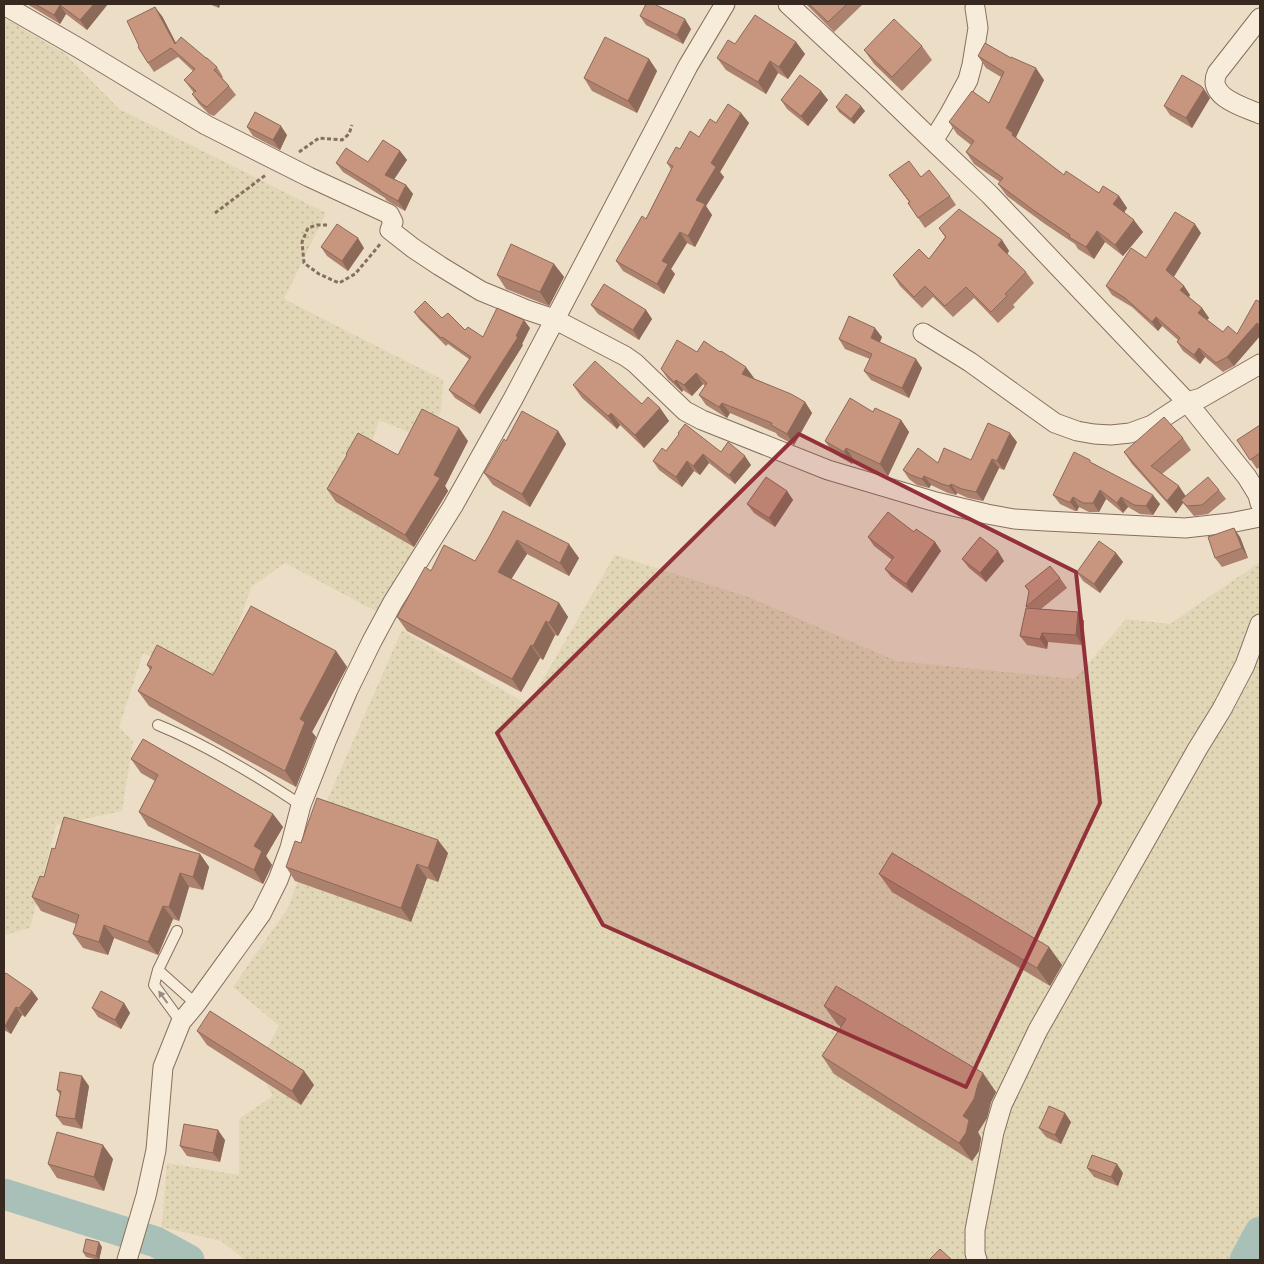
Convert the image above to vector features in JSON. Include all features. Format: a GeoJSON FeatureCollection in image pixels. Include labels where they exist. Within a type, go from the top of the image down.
{"type":"FeatureCollection","features":[{"type":"Feature","properties":{"kind":"street"},"geometry":{"type":"LineString","coordinates":[[129,1253],[146,1196],[156,1150],[163,1067],[181,1022],[261,914],[278,880],[302,805],[330,731],[372,641],[392,602],[436,534],[479,461],[596,244],[688,66],[725,4]]}},
{"type":"Feature","properties":{"kind":"street"},"geometry":{"type":"LineString","coordinates":[[788,4],[990,195],[1188,402],[1247,477],[1258,495],[1260,503]]}},
{"type":"Feature","properties":{"kind":"street"},"geometry":{"type":"LineString","coordinates":[[4,5],[206,126],[389,214],[393,222],[390,230],[446,271],[481,291],[554,319],[625,356],[636,363],[686,411],[702,420],[828,470],[936,502],[987,514],[1014,518],[1185,528],[1230,523],[1260,517]]}},
{"type":"Feature","properties":{"kind":"street"},"geometry":{"type":"LineString","coordinates":[[933,141],[968,80],[978,28],[975,8]]}},
{"type":"Feature","properties":{"kind":"street"},"geometry":{"type":"LineString","coordinates":[[1260,18],[1214,79],[1216,89],[1226,99],[1260,114]]}},
{"type":"Feature","properties":{"kind":"street"},"geometry":{"type":"LineString","coordinates":[[923,334],[970,362],[1055,423],[1077,431],[1103,435],[1130,433],[1152,425],[1188,402],[1201,398],[1260,364]]}},
{"type":"Feature","properties":{"kind":"street"},"geometry":{"type":"LineString","coordinates":[[977,1260],[975,1253],[975,1230],[994,1132],[1002,1105],[1038,1030],[1222,709],[1245,665],[1260,624]]}},
{"type":"Feature","properties":{"kind":"lane"},"geometry":{"type":"LineString","coordinates":[[158,724],[254,774],[302,805]]}},
{"type":"Feature","properties":{"kind":"lane"},"geometry":{"type":"LineString","coordinates":[[177,931],[158,970],[154,985],[181,1022]]}},
{"type":"Feature","properties":{"kind":"lane"},"geometry":{"type":"LineString","coordinates":[[158,970],[196,1004]]}},
{"type":"Feature","properties":{"kind":"path"},"geometry":{"type":"LineString","coordinates":[[327,225],[317,225],[308,228],[302,242],[304,263],[319,274],[339,283],[355,274],[390,230]]}},
{"type":"Feature","properties":{"kind":"highlighted area"},"geometry":{"type":"Polygon","coordinates":[[[799,434],[1076,572],[1100,803],[966,1087],[603,925],[497,733],[799,434]]]}},
{"type":"Feature","properties":{"kind":"shaded area"},"geometry":{"type":"Polygon","coordinates":[[[4,18],[64,53],[119,109],[326,213],[284,299],[443,380],[441,411],[425,439],[379,420],[365,464],[448,524],[385,616],[285,563],[251,587],[221,677],[186,673],[143,653],[119,727],[133,741],[122,811],[56,825],[30,928],[4,935],[4,18]]]}},
{"type":"Feature","properties":{"kind":"shaded area"},"geometry":{"type":"Polygon","coordinates":[[[615,555],[751,598],[896,661],[1075,679],[1126,619],[1170,624],[1260,562],[1260,1260],[245,1260],[221,1241],[162,1227],[167,1163],[239,1175],[239,1119],[273,1096],[257,1066],[279,1026],[233,987],[288,908],[326,803],[402,630],[528,705],[615,555]]]}},
{"type":"Feature","properties":{"kind":"building"},"geometry":{"type":"Polygon","coordinates":[[[35,4],[94,4],[80,20],[60,5],[54,15],[35,4]]]}},
{"type":"Feature","properties":{"kind":"building"},"geometry":{"type":"Polygon","coordinates":[[[646,4],[654,4],[685,19],[677,35],[640,16],[646,4]]]}},
{"type":"Feature","properties":{"kind":"building"},"geometry":{"type":"Polygon","coordinates":[[[809,4],[847,4],[828,22],[809,4]]]}},
{"type":"Feature","properties":{"kind":"building"},"geometry":{"type":"Polygon","coordinates":[[[155,7],[175,44],[181,37],[217,67],[214,70],[229,86],[207,107],[192,94],[196,91],[184,80],[195,69],[171,48],[148,63],[138,47],[127,21],[155,7]]]}},
{"type":"Feature","properties":{"kind":"building"},"geometry":{"type":"Polygon","coordinates":[[[755,15],[796,42],[779,67],[770,61],[758,82],[717,58],[728,40],[735,44],[755,15]]]}},
{"type":"Feature","properties":{"kind":"building"},"geometry":{"type":"Polygon","coordinates":[[[894,19],[922,46],[892,77],[864,50],[894,19]]]}},
{"type":"Feature","properties":{"kind":"building"},"geometry":{"type":"Polygon","coordinates":[[[605,37],[649,59],[628,101],[584,78],[605,37]]]}},
{"type":"Feature","properties":{"kind":"building"},"geometry":{"type":"Polygon","coordinates":[[[985,43],[1011,58],[1036,68],[1006,128],[1013,133],[1012,135],[1064,175],[1066,171],[1099,193],[1103,186],[1119,196],[1113,204],[1134,220],[1115,245],[1097,231],[1086,247],[1069,237],[1070,235],[998,184],[1003,178],[966,152],[974,141],[949,122],[972,91],[989,103],[1004,72],[978,56],[985,43]]]}},
{"type":"Feature","properties":{"kind":"building"},"geometry":{"type":"Polygon","coordinates":[[[800,75],[821,91],[801,116],[781,100],[800,75]]]}},
{"type":"Feature","properties":{"kind":"building"},"geometry":{"type":"Polygon","coordinates":[[[1182,75],[1204,89],[1186,118],[1164,106],[1182,75]]]}},
{"type":"Feature","properties":{"kind":"building"},"geometry":{"type":"Polygon","coordinates":[[[846,94],[861,106],[851,119],[836,107],[846,94]]]}},
{"type":"Feature","properties":{"kind":"building"},"geometry":{"type":"Polygon","coordinates":[[[728,104],[741,113],[711,163],[716,167],[696,200],[705,204],[688,236],[680,232],[662,261],[668,264],[657,284],[616,261],[642,216],[646,219],[673,166],[667,163],[676,147],[680,149],[690,131],[699,137],[710,119],[716,123],[728,104]]]}},
{"type":"Feature","properties":{"kind":"building"},"geometry":{"type":"Polygon","coordinates":[[[255,112],[281,126],[273,140],[247,127],[255,112]]]}},
{"type":"Feature","properties":{"kind":"building"},"geometry":{"type":"Polygon","coordinates":[[[383,140],[400,151],[385,175],[406,185],[398,201],[336,163],[346,148],[368,162],[383,140]]]}},
{"type":"Feature","properties":{"kind":"building"},"geometry":{"type":"Polygon","coordinates":[[[909,161],[921,177],[929,170],[950,196],[918,218],[908,203],[910,202],[889,175],[909,161]]]}},
{"type":"Feature","properties":{"kind":"building"},"geometry":{"type":"Polygon","coordinates":[[[959,209],[1002,240],[998,245],[1026,272],[1005,294],[1007,296],[991,312],[966,287],[945,306],[925,286],[914,297],[893,275],[919,249],[929,259],[946,237],[939,228],[959,209]]]}},
{"type":"Feature","properties":{"kind":"building"},"geometry":{"type":"Polygon","coordinates":[[[1175,212],[1195,224],[1166,270],[1184,286],[1180,290],[1202,308],[1198,313],[1223,332],[1228,326],[1237,334],[1256,300],[1260,302],[1260,325],[1257,323],[1227,357],[1216,363],[1199,348],[1194,355],[1177,342],[1180,338],[1156,317],[1152,322],[1125,298],[1106,286],[1131,248],[1146,258],[1175,212]]]}},
{"type":"Feature","properties":{"kind":"building"},"geometry":{"type":"Polygon","coordinates":[[[337,224],[358,238],[342,261],[321,247],[337,224]]]}},
{"type":"Feature","properties":{"kind":"building"},"geometry":{"type":"Polygon","coordinates":[[[511,244],[554,264],[540,292],[497,275],[511,244]]]}},
{"type":"Feature","properties":{"kind":"building"},"geometry":{"type":"Polygon","coordinates":[[[604,284],[646,310],[633,330],[591,305],[604,284]]]}},
{"type":"Feature","properties":{"kind":"building"},"geometry":{"type":"Polygon","coordinates":[[[425,301],[442,318],[448,313],[465,330],[468,327],[483,337],[497,308],[524,320],[516,336],[518,337],[474,406],[449,390],[471,357],[441,338],[414,312],[425,301]]]}},
{"type":"Feature","properties":{"kind":"building"},"geometry":{"type":"Polygon","coordinates":[[[849,316],[875,328],[871,338],[916,359],[902,388],[864,371],[872,354],[839,339],[849,316]]]}},
{"type":"Feature","properties":{"kind":"building"},"geometry":{"type":"Polygon","coordinates":[[[677,340],[697,352],[704,341],[746,367],[742,374],[791,394],[805,402],[787,434],[771,425],[772,423],[722,403],[719,407],[699,395],[707,383],[696,373],[684,385],[676,380],[674,382],[661,369],[677,340]]]}},
{"type":"Feature","properties":{"kind":"building"},"geometry":{"type":"Polygon","coordinates":[[[595,361],[642,404],[648,397],[660,408],[635,435],[611,413],[608,416],[573,385],[595,361]]]}},
{"type":"Feature","properties":{"kind":"building"},"geometry":{"type":"Polygon","coordinates":[[[850,398],[873,412],[875,408],[901,420],[880,464],[846,448],[844,452],[825,441],[850,398]]]}},
{"type":"Feature","properties":{"kind":"building"},"geometry":{"type":"Polygon","coordinates":[[[422,409],[459,428],[434,475],[440,478],[405,535],[327,489],[358,433],[398,455],[422,409]]]}},
{"type":"Feature","properties":{"kind":"building"},"geometry":{"type":"Polygon","coordinates":[[[522,411],[558,431],[522,494],[484,473],[504,439],[506,441],[522,411]]]}},
{"type":"Feature","properties":{"kind":"building"},"geometry":{"type":"Polygon","coordinates":[[[1164,417],[1183,438],[1151,466],[1179,486],[1167,501],[1124,452],[1164,417]]]}},
{"type":"Feature","properties":{"kind":"building"},"geometry":{"type":"Polygon","coordinates":[[[988,423],[1010,433],[997,461],[992,459],[976,492],[951,484],[949,486],[942,484],[924,476],[922,479],[903,470],[918,448],[938,463],[944,448],[971,460],[988,423]]]}},
{"type":"Feature","properties":{"kind":"building"},"geometry":{"type":"Polygon","coordinates":[[[685,424],[721,452],[728,442],[745,456],[729,475],[703,454],[693,466],[687,461],[676,477],[653,461],[662,448],[666,451],[685,424]]]}},
{"type":"Feature","properties":{"kind":"building"},"geometry":{"type":"Polygon","coordinates":[[[1260,425],[1260,453],[1250,460],[1237,440],[1260,425]]]}},
{"type":"Feature","properties":{"kind":"building"},"geometry":{"type":"Polygon","coordinates":[[[1074,452],[1153,495],[1146,506],[1134,505],[1121,497],[1117,503],[1100,490],[1093,503],[1083,503],[1073,497],[1068,502],[1053,495],[1074,452]]]}},
{"type":"Feature","properties":{"kind":"building"},"geometry":{"type":"Polygon","coordinates":[[[766,477],[787,491],[769,518],[747,504],[766,477]]]}},
{"type":"Feature","properties":{"kind":"building"},"geometry":{"type":"Polygon","coordinates":[[[1208,477],[1219,490],[1202,505],[1187,506],[1181,500],[1208,477]]]}},
{"type":"Feature","properties":{"kind":"building"},"geometry":{"type":"Polygon","coordinates":[[[503,511],[569,544],[560,563],[517,540],[498,572],[559,603],[549,623],[546,621],[512,679],[397,617],[425,567],[431,571],[444,545],[475,561],[503,511]]]}},
{"type":"Feature","properties":{"kind":"building"},"geometry":{"type":"Polygon","coordinates":[[[888,512],[914,532],[916,529],[935,542],[906,584],[885,569],[894,557],[868,537],[888,512]]]}},
{"type":"Feature","properties":{"kind":"building"},"geometry":{"type":"Polygon","coordinates":[[[1234,528],[1242,548],[1215,558],[1208,537],[1234,528]]]}},
{"type":"Feature","properties":{"kind":"building"},"geometry":{"type":"Polygon","coordinates":[[[980,537],[998,551],[980,573],[962,559],[980,537]]]}},
{"type":"Feature","properties":{"kind":"building"},"geometry":{"type":"Polygon","coordinates":[[[1099,541],[1116,553],[1094,584],[1077,572],[1099,541]]]}},
{"type":"Feature","properties":{"kind":"building"},"geometry":{"type":"Polygon","coordinates":[[[1050,566],[1060,578],[1026,607],[1029,591],[1025,586],[1050,566]]]}},
{"type":"Feature","properties":{"kind":"building"},"geometry":{"type":"Polygon","coordinates":[[[251,606],[336,651],[300,719],[305,722],[285,771],[138,691],[152,667],[147,665],[157,645],[213,675],[251,606]]]}},
{"type":"Feature","properties":{"kind":"building"},"geometry":{"type":"Polygon","coordinates":[[[1026,608],[1078,612],[1076,635],[1042,633],[1040,639],[1020,636],[1026,608]]]}},
{"type":"Feature","properties":{"kind":"building"},"geometry":{"type":"Polygon","coordinates":[[[143,739],[273,814],[254,846],[262,851],[254,870],[139,812],[158,775],[131,759],[143,739]]]}},
{"type":"Feature","properties":{"kind":"building"},"geometry":{"type":"Polygon","coordinates":[[[317,798],[438,840],[428,868],[417,864],[401,908],[286,867],[295,841],[301,843],[317,798]]]}},
{"type":"Feature","properties":{"kind":"building"},"geometry":{"type":"Polygon","coordinates":[[[64,817],[200,854],[193,877],[180,873],[169,907],[163,906],[148,942],[104,925],[99,942],[73,934],[79,915],[32,897],[40,876],[44,877],[52,848],[55,849],[64,817]]]}},
{"type":"Feature","properties":{"kind":"building"},"geometry":{"type":"Polygon","coordinates":[[[892,853],[1049,947],[1037,968],[879,874],[892,853]]]}},
{"type":"Feature","properties":{"kind":"building"},"geometry":{"type":"Polygon","coordinates":[[[6,973],[32,991],[19,1008],[16,1007],[5,1026],[4,975],[6,973]]]}},
{"type":"Feature","properties":{"kind":"building"},"geometry":{"type":"Polygon","coordinates":[[[836,986],[983,1073],[974,1099],[963,1116],[969,1120],[966,1133],[959,1143],[822,1056],[846,1019],[824,1006],[836,986]]]}},
{"type":"Feature","properties":{"kind":"building"},"geometry":{"type":"Polygon","coordinates":[[[101,991],[124,1003],[115,1020],[92,1008],[101,991]]]}},
{"type":"Feature","properties":{"kind":"building"},"geometry":{"type":"Polygon","coordinates":[[[210,1011],[304,1071],[292,1091],[197,1031],[210,1011]]]}},
{"type":"Feature","properties":{"kind":"building"},"geometry":{"type":"Polygon","coordinates":[[[60,1072],[82,1076],[75,1119],[56,1116],[61,1091],[57,1090],[60,1072]]]}},
{"type":"Feature","properties":{"kind":"building"},"geometry":{"type":"Polygon","coordinates":[[[1049,1106],[1065,1113],[1055,1135],[1039,1128],[1049,1106]]]}},
{"type":"Feature","properties":{"kind":"building"},"geometry":{"type":"Polygon","coordinates":[[[184,1124],[218,1130],[213,1153],[180,1146],[184,1124]]]}},
{"type":"Feature","properties":{"kind":"building"},"geometry":{"type":"Polygon","coordinates":[[[57,1132],[103,1145],[94,1177],[48,1164],[57,1132]]]}},
{"type":"Feature","properties":{"kind":"building"},"geometry":{"type":"Polygon","coordinates":[[[1092,1155],[1117,1164],[1111,1177],[1087,1168],[1092,1155]]]}},
{"type":"Feature","properties":{"kind":"building"},"geometry":{"type":"Polygon","coordinates":[[[86,1239],[99,1242],[96,1256],[83,1252],[86,1239]]]}},
{"type":"Feature","properties":{"kind":"building"},"geometry":{"type":"Polygon","coordinates":[[[940,1249],[952,1260],[929,1260],[940,1249]]]}},
{"type":"Feature","properties":{"kind":"waterway"},"geometry":{"type":"LineString","coordinates":[[4,1194],[156,1242],[189,1260]]}},
{"type":"Feature","properties":{"kind":"waterway"},"geometry":{"type":"LineString","coordinates":[[1245,1260],[1260,1232]]}}]}
